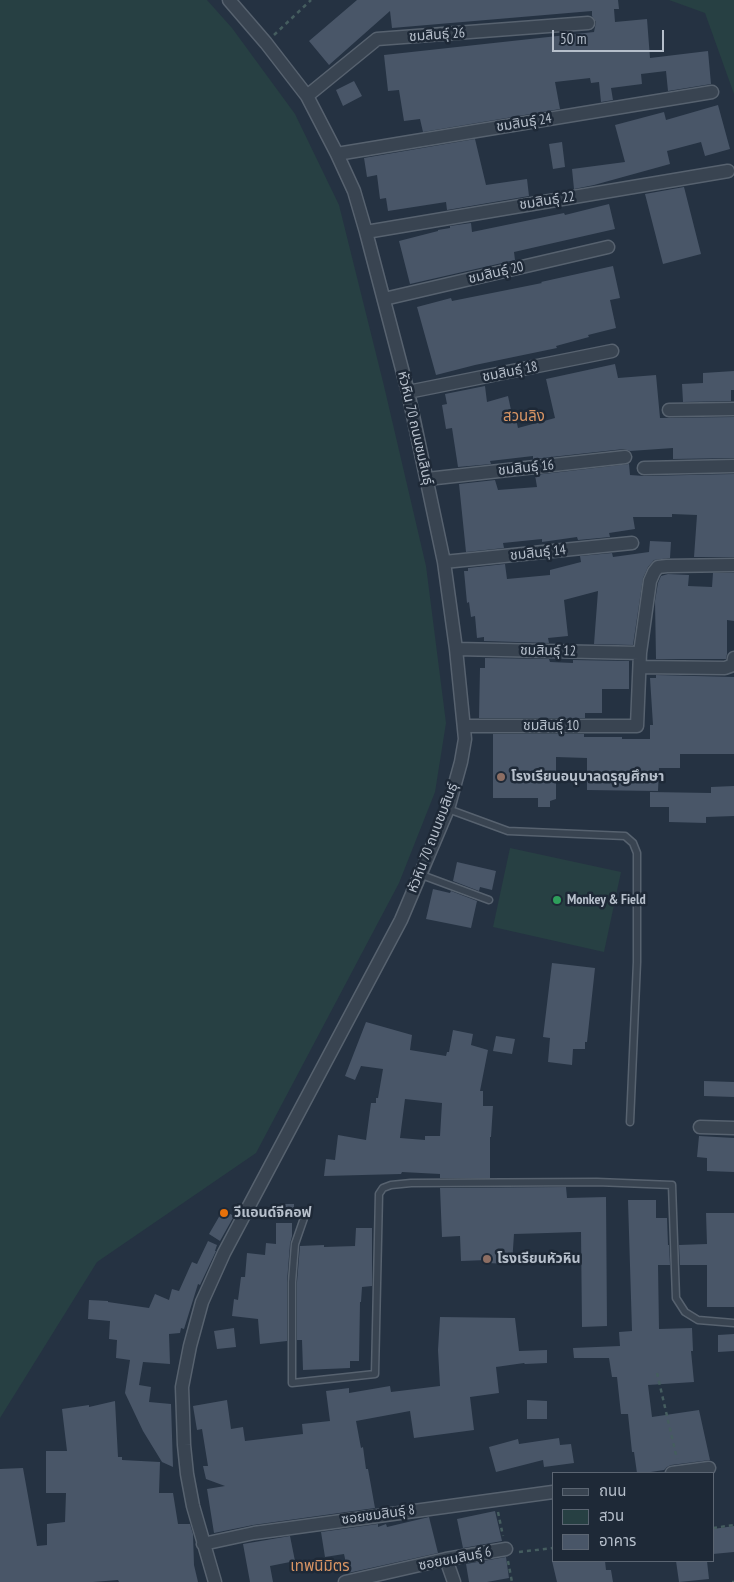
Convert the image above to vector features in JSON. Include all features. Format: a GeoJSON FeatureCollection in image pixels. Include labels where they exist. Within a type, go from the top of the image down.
{"type":"FeatureCollection","features":[{"type":"Feature","properties":{"kind":"street","name":"หัวหิน 70 ถนนชมสินธุ์"},"geometry":{"type":"LineString","coordinates":[[215,1582],[193,1506],[187,1474],[182,1414],[182,1387],[190,1346],[202,1302],[224,1253],[401,920],[448,808],[465,740],[456,649],[444,562],[408,392],[354,191],[307,96],[266,43],[228,0]]}},
{"type":"Feature","properties":{"kind":"street","name":"ชมสินธุ์ 26"},"geometry":{"type":"LineString","coordinates":[[307,96],[377,39],[588,23]]}},
{"type":"Feature","properties":{"kind":"street","name":"ชมสินธุ์ 24"},"geometry":{"type":"LineString","coordinates":[[337,154],[712,92]]}},
{"type":"Feature","properties":{"kind":"street","name":"ชมสินธุ์ 22"},"geometry":{"type":"LineString","coordinates":[[366,232],[728,171]]}},
{"type":"Feature","properties":{"kind":"street","name":"ชมสินธุ์ 20"},"geometry":{"type":"LineString","coordinates":[[384,299],[608,247]]}},
{"type":"Feature","properties":{"kind":"street","name":"ชมสินธุ์ 18"},"geometry":{"type":"LineString","coordinates":[[408,392],[612,351]]}},
{"type":"Feature","properties":{"kind":"street"},"geometry":{"type":"LineString","coordinates":[[670,410],[734,408]]}},
{"type":"Feature","properties":{"kind":"street","name":"ชมสินธุ์ 16"},"geometry":{"type":"LineString","coordinates":[[427,478],[625,457]]}},
{"type":"Feature","properties":{"kind":"street"},"geometry":{"type":"LineString","coordinates":[[644,468],[734,466]]}},
{"type":"Feature","properties":{"kind":"street","name":"ชมสินธุ์ 14"},"geometry":{"type":"LineString","coordinates":[[444,562],[632,543]]}},
{"type":"Feature","properties":{"kind":"street"},"geometry":{"type":"LineString","coordinates":[[734,565],[667,566],[658,568],[654,572],[650,581],[640,653],[640,667],[725,668],[733,665],[734,658]]}},
{"type":"Feature","properties":{"kind":"street","name":"ชมสินธุ์ 12"},"geometry":{"type":"LineString","coordinates":[[456,649],[640,653]]}},
{"type":"Feature","properties":{"kind":"street","name":"ชมสินธุ์ 10"},"geometry":{"type":"LineString","coordinates":[[464,726],[637,726],[640,667]]}},
{"type":"Feature","properties":{"kind":"street"},"geometry":{"type":"LineString","coordinates":[[700,1127],[734,1128]]}},
{"type":"Feature","properties":{"kind":"street"},"geometry":{"type":"LineString","coordinates":[[682,1472],[708,1468]]}},
{"type":"Feature","properties":{"kind":"street","name":"ซอยชมสินธุ์ 8"},"geometry":{"type":"LineString","coordinates":[[204,1544],[254,1533],[552,1492]]}},
{"type":"Feature","properties":{"kind":"street","name":"ซอยชมสินธุ์ 6"},"geometry":{"type":"LineString","coordinates":[[345,1582],[446,1559],[506,1549]]}},
{"type":"Feature","properties":{"kind":"street"},"geometry":{"type":"LineString","coordinates":[[446,1559],[454,1582]]}},
{"type":"Feature","properties":{"kind":"lane"},"geometry":{"type":"LineString","coordinates":[[448,808],[508,831],[625,836],[634,842],[637,853],[637,962],[630,1122]]}},
{"type":"Feature","properties":{"kind":"lane"},"geometry":{"type":"LineString","coordinates":[[419,874],[489,900]]}},
{"type":"Feature","properties":{"kind":"lane"},"geometry":{"type":"LineString","coordinates":[[304,1218],[295,1244],[292,1282],[292,1383],[375,1374],[379,1194],[383,1188],[391,1185],[597,1182],[672,1185],[676,1298],[685,1312],[698,1320],[734,1323]]}},
{"type":"Feature","properties":{"kind":"path"},"geometry":{"type":"LineString","coordinates":[[266,43],[311,0]]}},
{"type":"Feature","properties":{"kind":"path"},"geometry":{"type":"LineString","coordinates":[[657,1373],[676,1472]]}},
{"type":"Feature","properties":{"kind":"path"},"geometry":{"type":"LineString","coordinates":[[714,1528],[734,1525]]}},
{"type":"Feature","properties":{"kind":"path"},"geometry":{"type":"LineString","coordinates":[[506,1549],[515,1552],[552,1548]]}},
{"type":"Feature","properties":{"kind":"green space"},"geometry":{"type":"Polygon","coordinates":[[[0,0],[207,0],[232,28],[295,114],[339,205],[384,386],[426,566],[446,723],[435,792],[399,883],[256,1153],[97,1262],[0,1418],[0,0]]]}},
{"type":"Feature","properties":{"kind":"green space"},"geometry":{"type":"Polygon","coordinates":[[[669,0],[734,0],[734,94],[705,13],[669,0]]]}},
{"type":"Feature","properties":{"kind":"green space","name":"Monkey & Field"},"geometry":{"type":"Polygon","coordinates":[[[510,848],[621,872],[604,952],[493,927],[510,848]]]}},
{"type":"Feature","properties":{"kind":"building"},"geometry":{"type":"Polygon","coordinates":[[[357,0],[618,0],[619,9],[614,9],[615,22],[647,19],[650,58],[708,51],[711,84],[668,91],[666,71],[641,74],[642,84],[611,88],[613,100],[601,102],[599,82],[591,83],[590,78],[555,82],[560,109],[423,132],[420,119],[404,121],[399,90],[388,91],[384,55],[594,32],[596,22],[592,16],[592,11],[392,28],[390,11],[329,65],[309,41],[357,0]]]}},
{"type":"Feature","properties":{"kind":"building"},"geometry":{"type":"Polygon","coordinates":[[[354,81],[362,96],[343,106],[336,90],[354,81]]]}},
{"type":"Feature","properties":{"kind":"building"},"geometry":{"type":"Polygon","coordinates":[[[718,105],[730,149],[705,156],[701,142],[667,151],[670,164],[574,189],[572,169],[625,162],[615,125],[664,112],[666,120],[718,105]]]}},
{"type":"Feature","properties":{"kind":"building"},"geometry":{"type":"Polygon","coordinates":[[[475,139],[486,185],[527,179],[529,196],[447,210],[446,202],[388,211],[386,198],[380,199],[377,175],[367,177],[364,158],[475,139]]]}},
{"type":"Feature","properties":{"kind":"building"},"geometry":{"type":"Polygon","coordinates":[[[562,142],[565,167],[553,169],[549,144],[562,142]]]}},
{"type":"Feature","properties":{"kind":"building"},"geometry":{"type":"Polygon","coordinates":[[[684,187],[701,254],[663,264],[645,194],[684,187]]]}},
{"type":"Feature","properties":{"kind":"building"},"geometry":{"type":"Polygon","coordinates":[[[609,204],[615,229],[514,252],[515,260],[410,284],[399,241],[450,228],[450,226],[471,223],[472,232],[564,213],[565,215],[609,204]]]}},
{"type":"Feature","properties":{"kind":"building"},"geometry":{"type":"Polygon","coordinates":[[[613,266],[620,298],[610,300],[616,328],[588,335],[589,337],[556,346],[557,348],[436,375],[417,307],[451,298],[452,301],[542,283],[613,266]]]}},
{"type":"Feature","properties":{"kind":"building"},"geometry":{"type":"Polygon","coordinates":[[[615,364],[618,378],[656,375],[660,418],[734,417],[734,458],[673,459],[673,448],[630,451],[624,449],[533,459],[533,456],[490,461],[491,464],[458,467],[452,428],[446,429],[442,405],[447,404],[445,394],[485,386],[487,402],[508,396],[511,410],[514,410],[518,428],[555,418],[546,379],[615,364]]]}},
{"type":"Feature","properties":{"kind":"building"},"geometry":{"type":"Polygon","coordinates":[[[734,371],[734,390],[731,390],[731,401],[683,402],[682,384],[703,383],[703,373],[734,371]]]}},
{"type":"Feature","properties":{"kind":"building"},"geometry":{"type":"Polygon","coordinates":[[[629,464],[630,475],[734,474],[734,557],[694,557],[697,515],[672,514],[672,517],[633,517],[635,529],[609,533],[610,537],[578,540],[577,537],[542,542],[542,539],[503,543],[504,548],[466,552],[459,484],[495,480],[498,490],[537,487],[535,475],[629,464]]]}},
{"type":"Feature","properties":{"kind":"building"},"geometry":{"type":"Polygon","coordinates":[[[650,541],[671,542],[670,558],[654,560],[643,578],[633,645],[594,644],[598,591],[564,600],[568,636],[548,638],[549,643],[484,641],[484,637],[477,638],[475,616],[471,617],[469,602],[467,603],[464,571],[468,571],[468,568],[505,564],[507,579],[550,575],[550,570],[581,562],[580,556],[612,553],[613,557],[649,552],[650,541]]]}},
{"type":"Feature","properties":{"kind":"building"},"geometry":{"type":"Polygon","coordinates":[[[713,573],[734,573],[734,621],[727,620],[726,659],[656,659],[655,601],[661,576],[668,574],[689,575],[688,586],[712,587],[713,573]]]}},
{"type":"Feature","properties":{"kind":"building"},"geometry":{"type":"Polygon","coordinates":[[[485,658],[549,659],[550,662],[573,663],[573,660],[629,661],[629,689],[602,689],[602,713],[585,713],[585,718],[479,718],[480,668],[485,668],[485,658]]]}},
{"type":"Feature","properties":{"kind":"building"},"geometry":{"type":"Polygon","coordinates":[[[656,675],[734,677],[734,754],[680,754],[680,768],[659,768],[658,791],[587,790],[587,758],[556,757],[556,799],[550,801],[550,807],[538,807],[538,798],[493,798],[493,734],[584,734],[584,737],[650,739],[650,725],[653,725],[650,678],[656,678],[656,675]]]}},
{"type":"Feature","properties":{"kind":"building"},"geometry":{"type":"Polygon","coordinates":[[[734,786],[734,816],[706,817],[706,823],[669,822],[669,807],[650,807],[650,792],[711,793],[711,787],[734,786]]]}},
{"type":"Feature","properties":{"kind":"building"},"geometry":{"type":"Polygon","coordinates":[[[457,862],[496,871],[492,890],[480,887],[479,891],[453,881],[457,862]]]}},
{"type":"Feature","properties":{"kind":"building"},"geometry":{"type":"Polygon","coordinates":[[[433,889],[450,893],[451,891],[477,901],[471,928],[426,919],[433,889]]]}},
{"type":"Feature","properties":{"kind":"building"},"geometry":{"type":"Polygon","coordinates":[[[552,963],[595,968],[587,1042],[585,1042],[585,1049],[573,1049],[572,1065],[548,1062],[550,1038],[543,1037],[552,963]]]}},
{"type":"Feature","properties":{"kind":"building"},"geometry":{"type":"Polygon","coordinates":[[[366,1022],[412,1035],[410,1050],[446,1056],[447,1052],[449,1052],[453,1030],[473,1034],[471,1045],[488,1050],[480,1091],[483,1091],[483,1106],[493,1106],[490,1137],[490,1178],[440,1178],[440,1174],[402,1172],[401,1174],[324,1176],[326,1159],[335,1160],[338,1135],[366,1140],[371,1103],[376,1103],[376,1098],[378,1098],[383,1069],[361,1066],[355,1080],[345,1076],[366,1022]],[[405,1099],[400,1138],[425,1140],[425,1136],[440,1136],[442,1103],[405,1099]]]}},
{"type":"Feature","properties":{"kind":"building"},"geometry":{"type":"Polygon","coordinates":[[[496,1036],[515,1039],[512,1054],[493,1051],[496,1036]]]}},
{"type":"Feature","properties":{"kind":"building"},"geometry":{"type":"Polygon","coordinates":[[[704,1081],[734,1082],[734,1097],[704,1096],[704,1081]]]}},
{"type":"Feature","properties":{"kind":"building"},"geometry":{"type":"Polygon","coordinates":[[[699,1136],[734,1138],[734,1172],[707,1171],[707,1158],[697,1157],[699,1136]]]}},
{"type":"Feature","properties":{"kind":"building"},"geometry":{"type":"Polygon","coordinates":[[[566,1187],[567,1198],[606,1197],[607,1326],[582,1327],[581,1232],[514,1234],[512,1264],[487,1263],[487,1260],[461,1261],[460,1236],[442,1237],[440,1188],[566,1187]]]}},
{"type":"Feature","properties":{"kind":"building"},"geometry":{"type":"Polygon","coordinates":[[[628,1200],[656,1200],[656,1218],[667,1218],[670,1265],[658,1265],[659,1329],[692,1328],[693,1351],[691,1351],[694,1382],[648,1385],[652,1417],[699,1410],[710,1460],[671,1465],[664,1470],[637,1472],[634,1452],[632,1452],[628,1414],[621,1414],[617,1377],[612,1377],[609,1358],[574,1358],[573,1348],[620,1346],[619,1332],[632,1331],[628,1200]]]}},
{"type":"Feature","properties":{"kind":"building"},"geometry":{"type":"Polygon","coordinates":[[[281,1204],[294,1204],[294,1219],[282,1219],[281,1204]]]}},
{"type":"Feature","properties":{"kind":"building"},"geometry":{"type":"Polygon","coordinates":[[[223,1210],[234,1216],[220,1241],[209,1234],[223,1210]]]}},
{"type":"Feature","properties":{"kind":"building"},"geometry":{"type":"Polygon","coordinates":[[[706,1213],[734,1213],[734,1307],[707,1307],[707,1265],[680,1265],[679,1245],[707,1244],[706,1213]]]}},
{"type":"Feature","properties":{"kind":"building"},"geometry":{"type":"Polygon","coordinates":[[[276,1223],[292,1223],[287,1282],[287,1341],[260,1344],[258,1319],[232,1316],[234,1299],[238,1300],[241,1277],[245,1277],[247,1253],[265,1255],[266,1243],[276,1244],[276,1223]]]}},
{"type":"Feature","properties":{"kind":"building"},"geometry":{"type":"Polygon","coordinates":[[[356,1228],[372,1228],[372,1286],[362,1287],[359,1361],[350,1361],[350,1368],[303,1370],[302,1340],[297,1340],[297,1282],[300,1246],[355,1246],[356,1228]]]}},
{"type":"Feature","properties":{"kind":"building"},"geometry":{"type":"Polygon","coordinates":[[[208,1241],[217,1245],[216,1251],[200,1285],[198,1284],[184,1329],[181,1328],[180,1333],[169,1334],[170,1364],[143,1362],[139,1385],[151,1387],[149,1402],[171,1404],[173,1467],[162,1462],[143,1431],[125,1393],[130,1360],[116,1358],[117,1340],[109,1339],[110,1321],[88,1319],[89,1300],[108,1301],[149,1308],[155,1294],[169,1300],[172,1289],[179,1291],[192,1262],[197,1264],[208,1241]]]}},
{"type":"Feature","properties":{"kind":"building"},"geometry":{"type":"Polygon","coordinates":[[[440,1317],[515,1318],[519,1351],[547,1350],[547,1363],[524,1363],[496,1367],[499,1393],[470,1397],[474,1430],[414,1438],[410,1411],[356,1421],[375,1508],[253,1525],[214,1533],[207,1489],[225,1486],[206,1479],[203,1466],[208,1466],[202,1429],[197,1430],[193,1406],[227,1400],[231,1429],[243,1427],[245,1441],[303,1434],[302,1424],[330,1421],[326,1391],[349,1388],[349,1393],[390,1386],[391,1392],[440,1386],[438,1350],[440,1317]]]}},
{"type":"Feature","properties":{"kind":"building"},"geometry":{"type":"Polygon","coordinates":[[[234,1328],[236,1347],[217,1349],[214,1331],[234,1328]]]}},
{"type":"Feature","properties":{"kind":"building"},"geometry":{"type":"Polygon","coordinates":[[[734,1334],[734,1351],[718,1352],[718,1335],[734,1334]]]}},
{"type":"Feature","properties":{"kind":"building"},"geometry":{"type":"Polygon","coordinates":[[[527,1400],[547,1401],[547,1419],[527,1419],[527,1400]]]}},
{"type":"Feature","properties":{"kind":"building"},"geometry":{"type":"Polygon","coordinates":[[[115,1401],[118,1457],[122,1457],[122,1460],[160,1462],[159,1493],[173,1493],[178,1524],[190,1524],[193,1534],[194,1565],[198,1582],[119,1582],[118,1580],[93,1582],[0,1582],[0,1469],[23,1468],[37,1546],[47,1545],[47,1524],[65,1522],[66,1493],[46,1493],[46,1451],[67,1451],[62,1409],[89,1405],[89,1407],[115,1401]]]}},
{"type":"Feature","properties":{"kind":"building"},"geometry":{"type":"Polygon","coordinates":[[[559,1438],[560,1445],[571,1444],[574,1463],[544,1467],[543,1460],[496,1472],[489,1447],[518,1439],[519,1444],[559,1438]]]}},
{"type":"Feature","properties":{"kind":"building"},"geometry":{"type":"Polygon","coordinates":[[[495,1511],[502,1541],[463,1548],[457,1519],[495,1511]]]}},
{"type":"Feature","properties":{"kind":"building"},"geometry":{"type":"Polygon","coordinates":[[[429,1517],[438,1553],[348,1573],[344,1554],[325,1557],[321,1532],[378,1524],[378,1527],[386,1524],[387,1527],[429,1517]]]}},
{"type":"Feature","properties":{"kind":"building"},"geometry":{"type":"Polygon","coordinates":[[[734,1526],[734,1552],[714,1554],[714,1529],[734,1526]]]}},
{"type":"Feature","properties":{"kind":"building"},"geometry":{"type":"Polygon","coordinates":[[[290,1536],[295,1561],[270,1566],[273,1582],[250,1582],[243,1544],[290,1536]]]}},
{"type":"Feature","properties":{"kind":"building"},"geometry":{"type":"Polygon","coordinates":[[[506,1557],[509,1578],[487,1582],[469,1582],[466,1564],[506,1557]]]}},
{"type":"Feature","properties":{"kind":"building"},"geometry":{"type":"Polygon","coordinates":[[[552,1562],[605,1562],[606,1570],[611,1570],[613,1582],[557,1582],[552,1562]]]}},
{"type":"Feature","properties":{"kind":"building"},"geometry":{"type":"Polygon","coordinates":[[[676,1562],[707,1562],[709,1579],[679,1582],[676,1562]]]}},
{"type":"Feature","properties":{"kind":"place","name":"โรงเรียนอนุบาลดรุญศึกษา"},"geometry":{"type":"Point","coordinates":[501,777]}},
{"type":"Feature","properties":{"kind":"place","name":"Monkey & Field"},"geometry":{"type":"Point","coordinates":[557,900]}},
{"type":"Feature","properties":{"kind":"place","name":"วีแอนด์จีคอฟ"},"geometry":{"type":"Point","coordinates":[224,1213]}},
{"type":"Feature","properties":{"kind":"place","name":"โรงเรียนหัวหิน"},"geometry":{"type":"Point","coordinates":[487,1259]}},
{"type":"Feature","properties":{"kind":"district","name":"สวนลิง"},"geometry":{"type":"Point","coordinates":[524,417]}},
{"type":"Feature","properties":{"kind":"district","name":"เทพนิมิตร"},"geometry":{"type":"Point","coordinates":[320,1567]}}]}
